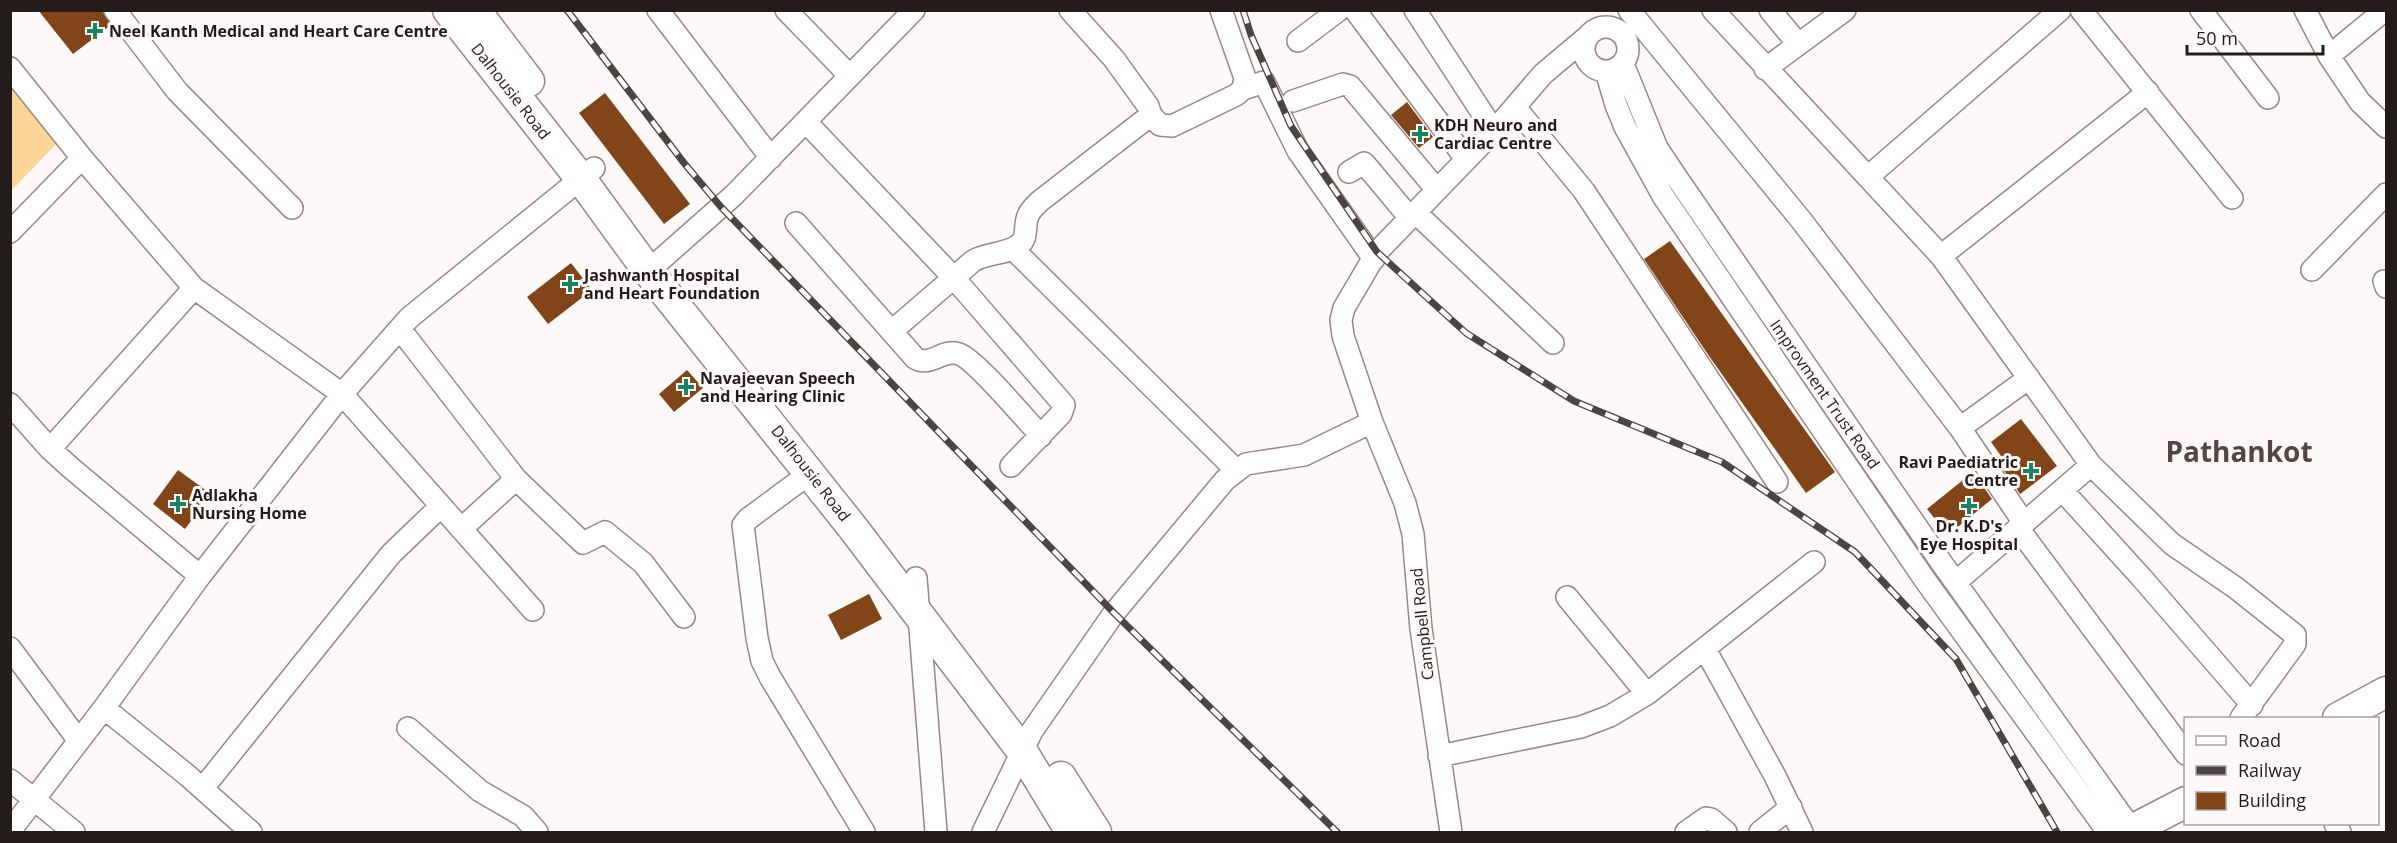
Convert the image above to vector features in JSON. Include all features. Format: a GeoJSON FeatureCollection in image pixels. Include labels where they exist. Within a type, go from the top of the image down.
{"type":"FeatureCollection","features":[{"type":"Feature","properties":{"kind":"street"},"geometry":{"type":"LineString","coordinates":[[115,10],[177,91],[292,208]]}},
{"type":"Feature","properties":{"kind":"street","name":"Dalhousie Road"},"geometry":{"type":"LineString","coordinates":[[448,10],[587,173]]}},
{"type":"Feature","properties":{"kind":"street","name":"Dalhousie Road"},"geometry":{"type":"LineString","coordinates":[[476,10],[587,173],[810,473],[920,615],[1027,741],[1071,832]]}},
{"type":"Feature","properties":{"kind":"street"},"geometry":{"type":"LineString","coordinates":[[658,10],[771,158]]}},
{"type":"Feature","properties":{"kind":"street"},"geometry":{"type":"LineString","coordinates":[[786,10],[850,76]]}},
{"type":"Feature","properties":{"kind":"street"},"geometry":{"type":"LineString","coordinates":[[656,264],[728,201],[914,10]]}},
{"type":"Feature","properties":{"kind":"street"},"geometry":{"type":"LineString","coordinates":[[1071,10],[1114,59],[1160,125],[1172,126],[1236,95],[1243,89],[1264,82],[1298,151],[1374,259]]}},
{"type":"Feature","properties":{"kind":"street"},"geometry":{"type":"LineString","coordinates":[[1221,10],[1245,78],[1243,89]]}},
{"type":"Feature","properties":{"kind":"street"},"geometry":{"type":"LineString","coordinates":[[1298,41],[1339,10]]}},
{"type":"Feature","properties":{"kind":"street"},"geometry":{"type":"LineString","coordinates":[[1355,10],[1466,159]]}},
{"type":"Feature","properties":{"kind":"street"},"geometry":{"type":"LineString","coordinates":[[1415,10],[1494,131]]}},
{"type":"Feature","properties":{"kind":"street"},"geometry":{"type":"LineString","coordinates":[[1629,10],[1801,220],[1960,428],[2021,526],[2184,751]]}},
{"type":"Feature","properties":{"kind":"street"},"geometry":{"type":"LineString","coordinates":[[1713,10],[1941,256],[2091,465],[2172,544],[2236,588],[2295,635],[2295,645],[2247,712],[2141,577],[2062,490]]}},
{"type":"Feature","properties":{"kind":"street"},"geometry":{"type":"LineString","coordinates":[[1770,10],[1798,44]]}},
{"type":"Feature","properties":{"kind":"street"},"geometry":{"type":"LineString","coordinates":[[1766,69],[1845,10]]}},
{"type":"Feature","properties":{"kind":"street"},"geometry":{"type":"LineString","coordinates":[[1869,176],[2060,10]]}},
{"type":"Feature","properties":{"kind":"street"},"geometry":{"type":"LineString","coordinates":[[2080,10],[2232,198]]}},
{"type":"Feature","properties":{"kind":"street"},"geometry":{"type":"LineString","coordinates":[[2201,10],[2268,98]]}},
{"type":"Feature","properties":{"kind":"street"},"geometry":{"type":"LineString","coordinates":[[2305,10],[2329,56],[2360,102],[2386,127]]}},
{"type":"Feature","properties":{"kind":"street"},"geometry":{"type":"LineString","coordinates":[[2329,56],[2385,10]]}},
{"type":"Feature","properties":{"kind":"street"},"geometry":{"type":"LineString","coordinates":[[1622,21],[1628,56],[1614,68],[1597,69],[1589,63],[1585,55],[1584,46],[1587,37],[1593,30],[1602,26],[1611,27],[1622,21]]}},
{"type":"Feature","properties":{"kind":"street","name":"Campbell Road"},"geometry":{"type":"LineString","coordinates":[[1451,832],[1421,629],[1413,534],[1405,503],[1349,359],[1341,320],[1344,309],[1377,252],[1494,131],[1543,74],[1587,37]]}},
{"type":"Feature","properties":{"kind":"street"},"geometry":{"type":"LineString","coordinates":[[10,68],[82,158],[194,288],[342,394],[534,610]]}},
{"type":"Feature","properties":{"kind":"street","name":"Improvment Trust Road"},"geometry":{"type":"LineString","coordinates":[[1614,68],[1657,148],[1763,322],[1956,582],[2123,832]]}},
{"type":"Feature","properties":{"kind":"street"},"geometry":{"type":"LineString","coordinates":[[1293,100],[1343,84],[1350,86],[1437,190]]}},
{"type":"Feature","properties":{"kind":"street"},"geometry":{"type":"LineString","coordinates":[[1941,256],[2148,92]]}},
{"type":"Feature","properties":{"kind":"street"},"geometry":{"type":"LineString","coordinates":[[1515,107],[1584,191],[1777,482]]}},
{"type":"Feature","properties":{"kind":"street"},"geometry":{"type":"LineString","coordinates":[[892,331],[953,277],[980,257],[1013,249],[1025,238],[1028,215],[1040,201],[1151,115]]}},
{"type":"Feature","properties":{"kind":"street"},"geometry":{"type":"LineString","coordinates":[[806,122],[953,277],[1064,405],[1061,414],[1011,466]]}},
{"type":"Feature","properties":{"kind":"street"},"geometry":{"type":"LineString","coordinates":[[10,232],[82,158]]}},
{"type":"Feature","properties":{"kind":"street"},"geometry":{"type":"LineString","coordinates":[[1349,172],[1364,163],[1413,215],[1553,343]]}},
{"type":"Feature","properties":{"kind":"street"},"geometry":{"type":"LineString","coordinates":[[10,831],[34,802],[200,576],[342,394],[409,318],[587,173]]}},
{"type":"Feature","properties":{"kind":"street"},"geometry":{"type":"LineString","coordinates":[[2312,270],[2386,194]]}},
{"type":"Feature","properties":{"kind":"street"},"geometry":{"type":"LineString","coordinates":[[796,223],[921,362],[951,352],[967,358],[1041,436]]}},
{"type":"Feature","properties":{"kind":"street"},"geometry":{"type":"LineString","coordinates":[[1013,249],[1236,470]]}},
{"type":"Feature","properties":{"kind":"street","name":"Dalhousie Road"},"geometry":{"type":"LineString","coordinates":[[656,264],[916,578],[1027,741],[1096,832]]}},
{"type":"Feature","properties":{"kind":"street"},"geometry":{"type":"LineString","coordinates":[[50,449],[194,288]]}},
{"type":"Feature","properties":{"kind":"street"},"geometry":{"type":"LineString","coordinates":[[1763,322],[1925,580],[2123,832],[2179,801]]}},
{"type":"Feature","properties":{"kind":"street"},"geometry":{"type":"LineString","coordinates":[[400,329],[516,479],[583,543],[605,532],[643,563],[684,617]]}},
{"type":"Feature","properties":{"kind":"street"},"geometry":{"type":"LineString","coordinates":[[1960,428],[2029,378]]}},
{"type":"Feature","properties":{"kind":"street"},"geometry":{"type":"LineString","coordinates":[[10,404],[50,449],[200,576]]}},
{"type":"Feature","properties":{"kind":"street"},"geometry":{"type":"LineString","coordinates":[[983,832],[1027,741],[1114,613],[1236,470],[1257,461],[1304,455],[1372,422]]}},
{"type":"Feature","properties":{"kind":"street"},"geometry":{"type":"LineString","coordinates":[[1956,582],[2091,465]]}},
{"type":"Feature","properties":{"kind":"street"},"geometry":{"type":"LineString","coordinates":[[810,473],[742,525],[757,638],[762,661],[770,677],[864,832]]}},
{"type":"Feature","properties":{"kind":"street"},"geometry":{"type":"LineString","coordinates":[[461,529],[516,479]]}},
{"type":"Feature","properties":{"kind":"street"},"geometry":{"type":"LineString","coordinates":[[203,788],[391,554],[441,506]]}},
{"type":"Feature","properties":{"kind":"street"},"geometry":{"type":"LineString","coordinates":[[1438,756],[1581,727],[1610,716],[1647,694],[1814,562]]}},
{"type":"Feature","properties":{"kind":"street"},"geometry":{"type":"LineString","coordinates":[[1925,580],[1941,562]]}},
{"type":"Feature","properties":{"kind":"street"},"geometry":{"type":"LineString","coordinates":[[916,578],[936,832]]}},
{"type":"Feature","properties":{"kind":"street"},"geometry":{"type":"LineString","coordinates":[[1567,597],[1647,694]]}},
{"type":"Feature","properties":{"kind":"street"},"geometry":{"type":"LineString","coordinates":[[10,648],[79,741]]}},
{"type":"Feature","properties":{"kind":"street"},"geometry":{"type":"LineString","coordinates":[[1705,649],[1791,807],[1802,832]]}},
{"type":"Feature","properties":{"kind":"street"},"geometry":{"type":"LineString","coordinates":[[2340,717],[2386,692]]}},
{"type":"Feature","properties":{"kind":"street"},"geometry":{"type":"LineString","coordinates":[[104,708],[203,788],[251,832]]}},
{"type":"Feature","properties":{"kind":"street"},"geometry":{"type":"LineString","coordinates":[[408,728],[480,791],[523,816],[537,832]]}},
{"type":"Feature","properties":{"kind":"street"},"geometry":{"type":"LineString","coordinates":[[10,780],[34,802],[74,832]]}},
{"type":"Feature","properties":{"kind":"street"},"geometry":{"type":"LineString","coordinates":[[1761,832],[1791,807]]}},
{"type":"Feature","properties":{"kind":"street"},"geometry":{"type":"LineString","coordinates":[[1686,832],[1706,818],[1711,819],[1726,832]]}},
{"type":"Feature","properties":{"kind":"shaded area"},"geometry":{"type":"Polygon","coordinates":[[[10,87],[58,142],[11,191],[10,191],[10,87]]]}},
{"type":"Feature","properties":{"kind":"building"},"geometry":{"type":"Polygon","coordinates":[[[38,10],[102,10],[111,25],[73,54],[38,10]]]}},
{"type":"Feature","properties":{"kind":"building"},"geometry":{"type":"Polygon","coordinates":[[[605,93],[690,204],[664,224],[579,113],[605,93]]]}},
{"type":"Feature","properties":{"kind":"building"},"geometry":{"type":"Polygon","coordinates":[[[1407,102],[1433,137],[1419,148],[1391,115],[1407,102]]]}},
{"type":"Feature","properties":{"kind":"building"},"geometry":{"type":"Polygon","coordinates":[[[1670,241],[1835,472],[1806,493],[1644,259],[1670,241]]]}},
{"type":"Feature","properties":{"kind":"building"},"geometry":{"type":"Polygon","coordinates":[[[571,263],[592,290],[548,324],[527,297],[571,263]]]}},
{"type":"Feature","properties":{"kind":"building"},"geometry":{"type":"Polygon","coordinates":[[[687,370],[703,388],[674,412],[659,394],[687,370]]]}},
{"type":"Feature","properties":{"kind":"building"},"geometry":{"type":"Polygon","coordinates":[[[2021,419],[2057,466],[2020,494],[2001,466],[2006,463],[1991,442],[2021,419]]]}},
{"type":"Feature","properties":{"kind":"building"},"geometry":{"type":"Polygon","coordinates":[[[178,470],[211,494],[185,529],[153,504],[178,470]]]}},
{"type":"Feature","properties":{"kind":"building"},"geometry":{"type":"Polygon","coordinates":[[[1973,472],[1992,499],[1948,535],[1927,509],[1973,472]]]}},
{"type":"Feature","properties":{"kind":"building"},"geometry":{"type":"Polygon","coordinates":[[[869,594],[882,619],[841,640],[828,615],[869,594]]]}},
{"type":"Feature","properties":{"kind":"railway"},"geometry":{"type":"LineString","coordinates":[[567,10],[684,163],[721,207],[1114,613],[1337,832]]}},
{"type":"Feature","properties":{"kind":"railway"},"geometry":{"type":"LineString","coordinates":[[1243,10],[1251,35],[1291,126],[1377,252],[1466,333],[1574,401],[1722,462],[1855,552],[1956,659],[2057,832]]}},
{"type":"Feature","properties":{"kind":"place","name":"Neel Kanth Medical and Heart Care Centre"},"geometry":{"type":"Point","coordinates":[95,31]}},
{"type":"Feature","properties":{"kind":"place","name":"KDH Neuro and Cardiac Centre"},"geometry":{"type":"Point","coordinates":[1420,134]}},
{"type":"Feature","properties":{"kind":"place","name":"Jashwanth Hospital and Heart Foundation"},"geometry":{"type":"Point","coordinates":[570,284]}},
{"type":"Feature","properties":{"kind":"place","name":"Navajeevan Speech and Hearing Clinic"},"geometry":{"type":"Point","coordinates":[686,387]}},
{"type":"Feature","properties":{"kind":"place","name":"Ravi Paediatric Centre"},"geometry":{"type":"Point","coordinates":[2031,471]}},
{"type":"Feature","properties":{"kind":"place","name":"Adlakha Nursing Home"},"geometry":{"type":"Point","coordinates":[178,504]}},
{"type":"Feature","properties":{"kind":"place","name":"Dr. K.D's Eye Hospital"},"geometry":{"type":"Point","coordinates":[1969,506]}},
{"type":"Feature","properties":{"kind":"district","name":"Pathankot"},"geometry":{"type":"Point","coordinates":[2239,451]}}]}
